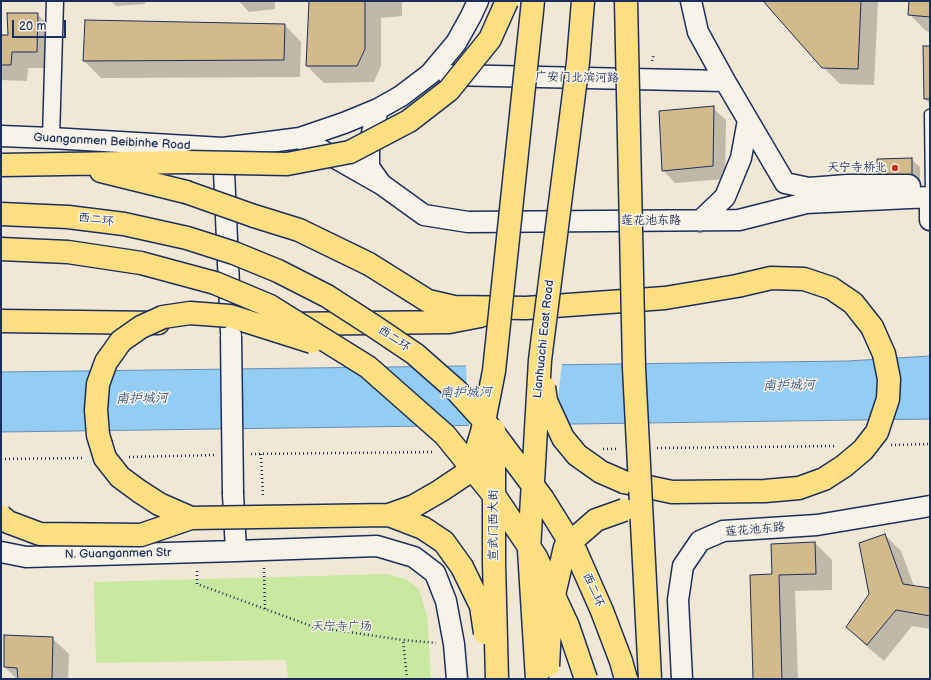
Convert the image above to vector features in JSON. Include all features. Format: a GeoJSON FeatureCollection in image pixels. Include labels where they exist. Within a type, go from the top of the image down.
{"type":"FeatureCollection","features":[{"type":"Feature","properties":{"kind":"highway"},"geometry":{"type":"LineString","coordinates":[[1,165],[187,162],[287,164],[350,152],[409,121],[449,90],[490,39],[507,1]]}},
{"type":"Feature","properties":{"kind":"highway"},"geometry":{"type":"LineString","coordinates":[[389,516],[414,506],[440,492],[470,471],[482,432],[494,371],[533,1]]}},
{"type":"Feature","properties":{"kind":"highway","name":"Lianhuachi East Road"},"geometry":{"type":"LineString","coordinates":[[537,679],[529,550],[540,360],[578,62],[583,1]]}},
{"type":"Feature","properties":{"kind":"highway"},"geometry":{"type":"LineString","coordinates":[[626,1],[634,368],[650,679]]}},
{"type":"Feature","properties":{"kind":"highway"},"geometry":{"type":"LineString","coordinates":[[70,163],[186,192],[299,230],[369,264],[428,301],[454,307],[526,308],[665,298],[737,286],[771,278],[804,279],[832,288],[853,303],[872,327],[884,354],[889,379],[888,398],[877,432],[863,450],[844,466],[824,479],[799,488],[765,491],[672,492],[624,482],[601,472],[577,455],[563,438],[546,401],[540,360]]}},
{"type":"Feature","properties":{"kind":"highway","name":"西二环"},"geometry":{"type":"LineString","coordinates":[[1,214],[68,217],[124,224],[187,238],[234,253],[278,271],[327,296],[416,354],[457,391],[487,424],[543,499],[576,552],[602,611],[621,661],[626,679]]}},
{"type":"Feature","properties":{"kind":"highway"},"geometry":{"type":"LineString","coordinates":[[1,249],[68,252],[141,263],[214,283],[270,306],[368,367],[445,435],[496,498],[536,557],[568,626],[586,679]]}},
{"type":"Feature","properties":{"kind":"highway"},"geometry":{"type":"LineString","coordinates":[[1,321],[196,323],[236,331],[449,322],[526,308]]}},
{"type":"Feature","properties":{"kind":"highway"},"geometry":{"type":"LineString","coordinates":[[191,518],[159,504],[139,491],[120,477],[105,458],[98,435],[96,410],[98,384],[106,362],[121,341],[141,327],[163,317],[190,313],[230,316],[342,351]]}},
{"type":"Feature","properties":{"kind":"highway","name":"宣武门西大街"},"geometry":{"type":"LineString","coordinates":[[494,371],[494,563],[497,679]]}},
{"type":"Feature","properties":{"kind":"highway"},"geometry":{"type":"LineString","coordinates":[[548,679],[551,608],[565,547],[596,520],[672,492]]}},
{"type":"Feature","properties":{"kind":"highway"},"geometry":{"type":"LineString","coordinates":[[1,516],[8,522],[40,534],[142,535],[191,518],[389,516],[422,528],[444,542],[462,567],[481,606],[492,679]]}},
{"type":"Feature","properties":{"kind":"street"},"geometry":{"type":"LineString","coordinates":[[51,138],[56,1]]}},
{"type":"Feature","properties":{"kind":"street"},"geometry":{"type":"LineString","coordinates":[[236,551],[233,494],[236,331],[223,148],[300,138],[344,123],[378,109],[401,96],[430,74],[456,43],[472,16],[478,1]]}},
{"type":"Feature","properties":{"kind":"street"},"geometry":{"type":"LineString","coordinates":[[691,1],[698,32],[785,183],[809,188],[847,185],[909,185],[930,197],[930,220]]}},
{"type":"Feature","properties":{"kind":"street","name":"广安门北滨河路"},"geometry":{"type":"LineString","coordinates":[[430,74],[725,81]]}},
{"type":"Feature","properties":{"kind":"street"},"geometry":{"type":"LineString","coordinates":[[378,109],[369,145],[369,167],[381,184]]}},
{"type":"Feature","properties":{"kind":"street"},"geometry":{"type":"LineString","coordinates":[[700,221],[725,197],[741,158],[748,120]]}},
{"type":"Feature","properties":{"kind":"street","name":"Guanganmen Beibinhe Road"},"geometry":{"type":"LineString","coordinates":[[1,136],[223,148]]}},
{"type":"Feature","properties":{"kind":"street"},"geometry":{"type":"LineString","coordinates":[[300,138],[381,184]]}},
{"type":"Feature","properties":{"kind":"street","name":"莲花池东路"},"geometry":{"type":"LineString","coordinates":[[381,184],[424,215],[468,222],[739,220],[806,203],[930,197]]}},
{"type":"Feature","properties":{"kind":"street","name":"莲花池东路"},"geometry":{"type":"LineString","coordinates":[[682,679],[678,600],[683,566],[700,541],[723,531],[817,525],[930,506]]}},
{"type":"Feature","properties":{"kind":"street","name":"N. Guanganmen Str"},"geometry":{"type":"LineString","coordinates":[[1,552],[26,557],[377,546],[414,557],[435,573],[446,601],[454,644],[457,679]]}},
{"type":"Feature","properties":{"kind":"lane"},"geometry":{"type":"LineString","coordinates":[[930,114],[930,197]]}},
{"type":"Feature","properties":{"kind":"path"},"geometry":{"type":"LineString","coordinates":[[245,454],[376,453]]}},
{"type":"Feature","properties":{"kind":"path"},"geometry":{"type":"LineString","coordinates":[[127,457],[221,455]]}},
{"type":"Feature","properties":{"kind":"path"},"geometry":{"type":"LineString","coordinates":[[1,459],[88,458]]}},
{"type":"Feature","properties":{"kind":"path"},"geometry":{"type":"LineString","coordinates":[[196,552],[197,584],[314,627],[430,643]]}},
{"type":"Feature","properties":{"kind":"path"},"geometry":{"type":"LineString","coordinates":[[403,640],[407,679]]}},
{"type":"Feature","properties":{"kind":"green space","name":"天宁寺广场"},"geometry":{"type":"Polygon","coordinates":[[[387,574],[407,580],[419,589],[427,616],[431,679],[288,679],[286,660],[96,663],[94,582],[387,574]]]}},
{"type":"Feature","properties":{"kind":"water","name":"南护城河"},"geometry":{"type":"Polygon","coordinates":[[[930,356],[930,419],[1,432],[1,372],[848,361],[930,356]]]}},
{"type":"Feature","properties":{"kind":"pier"},"geometry":{"type":"Polygon","coordinates":[[[562,363],[555,426],[469,427],[466,364],[562,363]]]}},
{"type":"Feature","properties":{"kind":"building"},"geometry":{"type":"Polygon","coordinates":[[[309,1],[365,1],[365,49],[357,66],[306,66],[309,1]]]}},
{"type":"Feature","properties":{"kind":"building"},"geometry":{"type":"Polygon","coordinates":[[[763,1],[861,1],[858,69],[822,68],[763,1]]]}},
{"type":"Feature","properties":{"kind":"building"},"geometry":{"type":"Polygon","coordinates":[[[909,1],[930,1],[930,17],[908,15],[909,1]]]}},
{"type":"Feature","properties":{"kind":"building"},"geometry":{"type":"Polygon","coordinates":[[[7,13],[38,13],[37,52],[12,52],[11,65],[1,65],[1,35],[8,35],[7,13]]]}},
{"type":"Feature","properties":{"kind":"building"},"geometry":{"type":"Polygon","coordinates":[[[85,20],[285,24],[284,60],[83,61],[85,20]]]}},
{"type":"Feature","properties":{"kind":"building"},"geometry":{"type":"Polygon","coordinates":[[[923,46],[930,46],[930,99],[924,99],[923,46]]]}},
{"type":"Feature","properties":{"kind":"building"},"geometry":{"type":"Polygon","coordinates":[[[714,106],[713,166],[662,171],[659,111],[714,106]]]}},
{"type":"Feature","properties":{"kind":"building","name":"天宁寺桥北"},"geometry":{"type":"Polygon","coordinates":[[[912,158],[912,176],[878,177],[877,159],[912,158]]]}},
{"type":"Feature","properties":{"kind":"building"},"geometry":{"type":"Polygon","coordinates":[[[885,534],[903,584],[930,588],[930,616],[896,610],[867,645],[846,627],[869,594],[859,543],[885,534]]]}},
{"type":"Feature","properties":{"kind":"building"},"geometry":{"type":"Polygon","coordinates":[[[815,542],[816,574],[779,575],[782,679],[753,679],[750,575],[772,574],[771,544],[815,542]]]}},
{"type":"Feature","properties":{"kind":"building"},"geometry":{"type":"Polygon","coordinates":[[[4,635],[53,637],[52,679],[18,679],[17,668],[4,667],[4,635]]]}},
{"type":"Feature","properties":{"kind":"place","name":"天宁寺桥北"},"geometry":{"type":"Point","coordinates":[895,168]}}]}
